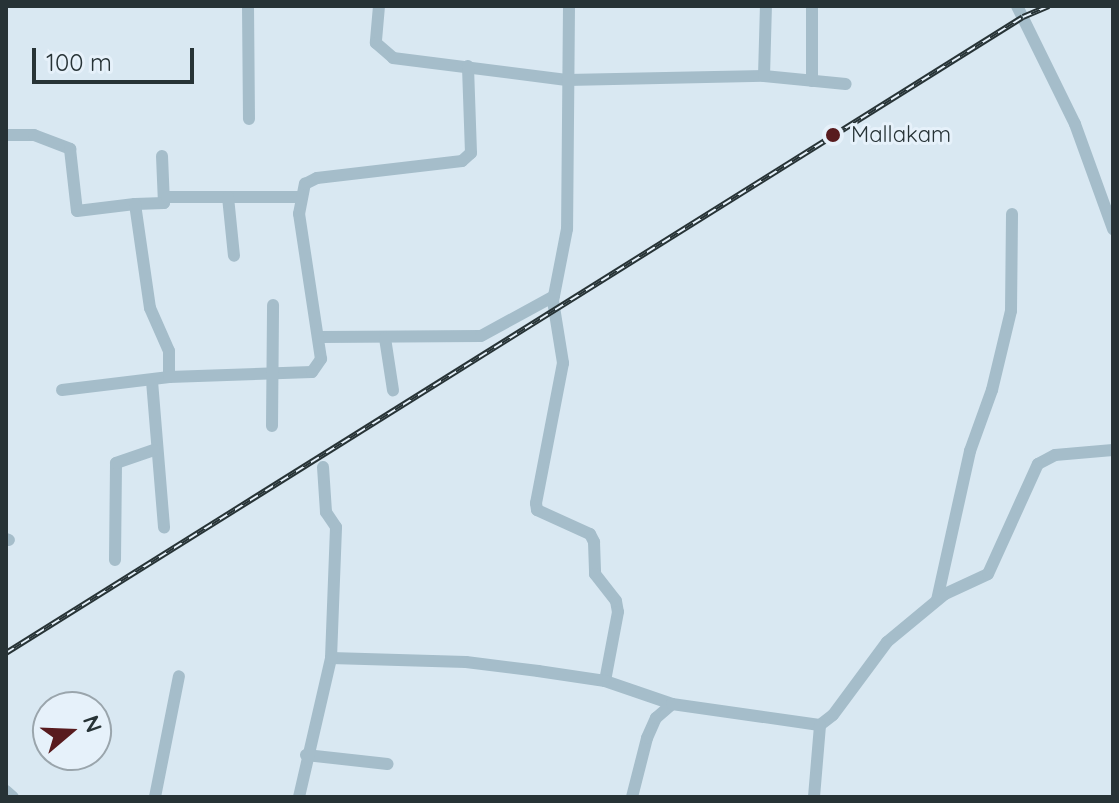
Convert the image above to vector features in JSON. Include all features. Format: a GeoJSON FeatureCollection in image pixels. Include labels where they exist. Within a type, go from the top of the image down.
{"type":"FeatureCollection","features":[{"type":"Feature","properties":{"kind":"street"},"geometry":{"type":"LineString","coordinates":[[248,6],[249,119]]}},
{"type":"Feature","properties":{"kind":"street"},"geometry":{"type":"LineString","coordinates":[[379,6],[376,43],[381,53],[567,80],[764,76],[846,84]]}},
{"type":"Feature","properties":{"kind":"street"},"geometry":{"type":"LineString","coordinates":[[569,6],[567,229],[554,296],[563,363],[537,510],[590,534],[594,542],[595,574],[616,601],[618,612],[605,681]]}},
{"type":"Feature","properties":{"kind":"street"},"geometry":{"type":"LineString","coordinates":[[764,76],[766,6]]}},
{"type":"Feature","properties":{"kind":"street"},"geometry":{"type":"LineString","coordinates":[[812,6],[812,81]]}},
{"type":"Feature","properties":{"kind":"street"},"geometry":{"type":"LineString","coordinates":[[1017,6],[1075,124],[1113,229]]}},
{"type":"Feature","properties":{"kind":"street"},"geometry":{"type":"LineString","coordinates":[[62,390],[169,377],[312,372],[321,359],[300,197],[305,184],[317,178],[462,161],[471,153],[468,66]]}},
{"type":"Feature","properties":{"kind":"street"},"geometry":{"type":"LineString","coordinates":[[6,135],[34,135],[70,149],[77,211],[164,203],[167,197],[162,156]]}},
{"type":"Feature","properties":{"kind":"street"},"geometry":{"type":"LineString","coordinates":[[167,197],[300,197]]}},
{"type":"Feature","properties":{"kind":"street"},"geometry":{"type":"LineString","coordinates":[[228,197],[234,256]]}},
{"type":"Feature","properties":{"kind":"street"},"geometry":{"type":"LineString","coordinates":[[135,204],[150,308],[169,351],[169,377]]}},
{"type":"Feature","properties":{"kind":"street"},"geometry":{"type":"LineString","coordinates":[[937,600],[970,451],[992,390],[1011,311],[1012,214]]}},
{"type":"Feature","properties":{"kind":"street"},"geometry":{"type":"LineString","coordinates":[[320,337],[481,336],[554,296]]}},
{"type":"Feature","properties":{"kind":"street"},"geometry":{"type":"LineString","coordinates":[[272,426],[273,305]]}},
{"type":"Feature","properties":{"kind":"street"},"geometry":{"type":"LineString","coordinates":[[385,338],[393,390]]}},
{"type":"Feature","properties":{"kind":"street"},"geometry":{"type":"LineString","coordinates":[[152,381],[154,450],[164,528]]}},
{"type":"Feature","properties":{"kind":"street"},"geometry":{"type":"LineString","coordinates":[[115,560],[116,463],[154,450]]}},
{"type":"Feature","properties":{"kind":"street"},"geometry":{"type":"LineString","coordinates":[[331,658],[466,662],[605,681],[672,704],[820,725],[833,715],[887,642],[937,600],[988,574],[1038,464],[1055,455],[1113,450]]}},
{"type":"Feature","properties":{"kind":"street"},"geometry":{"type":"LineString","coordinates":[[299,797],[306,755],[331,658],[336,527],[326,512],[323,467]]}},
{"type":"Feature","properties":{"kind":"street"},"geometry":{"type":"LineString","coordinates":[[155,797],[179,676]]}},
{"type":"Feature","properties":{"kind":"street"},"geometry":{"type":"LineString","coordinates":[[632,797],[647,738],[656,718],[672,704]]}},
{"type":"Feature","properties":{"kind":"street"},"geometry":{"type":"LineString","coordinates":[[814,797],[820,725]]}},
{"type":"Feature","properties":{"kind":"street"},"geometry":{"type":"LineString","coordinates":[[306,755],[388,764]]}},
{"type":"Feature","properties":{"kind":"street"},"geometry":{"type":"LineString","coordinates":[[6,791],[13,797]]}},
{"type":"Feature","properties":{"kind":"railway"},"geometry":{"type":"LineString","coordinates":[[6,653],[1023,17],[1049,6]]}},
{"type":"Feature","properties":{"kind":"place","name":"Mallakam"},"geometry":{"type":"Point","coordinates":[833,135]}}]}
